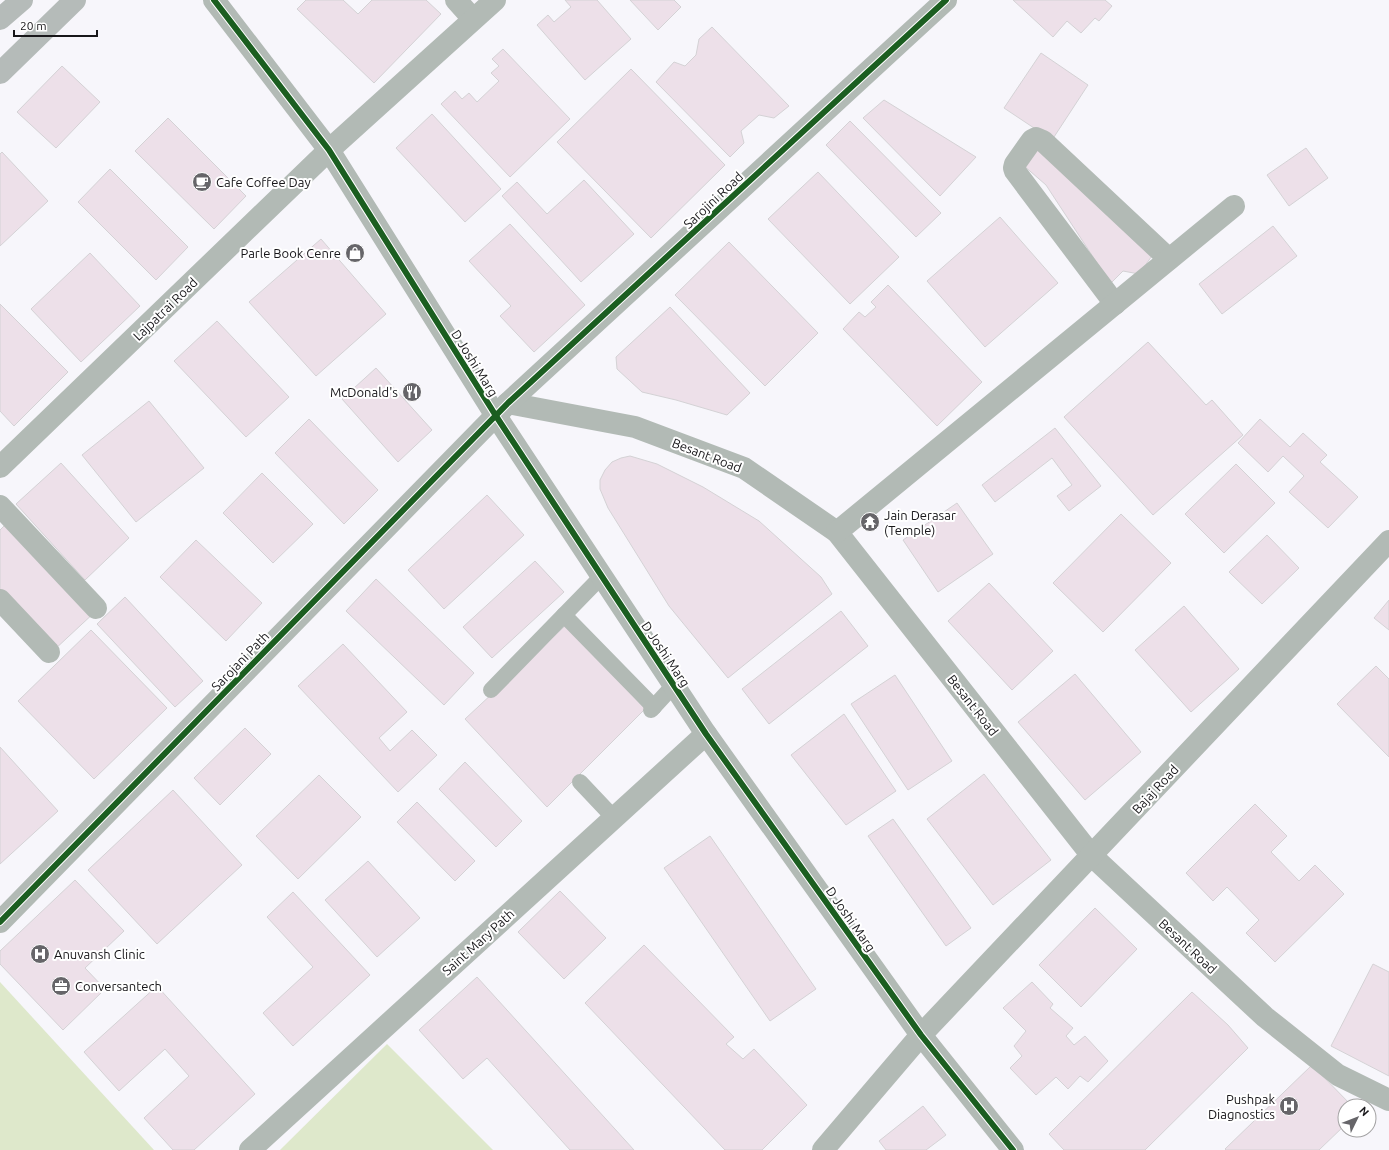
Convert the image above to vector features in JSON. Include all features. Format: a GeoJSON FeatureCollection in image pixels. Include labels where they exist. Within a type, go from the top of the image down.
{"type":"FeatureCollection","features":[{"type":"Feature","properties":{"kind":"main road"},"geometry":{"type":"LineString","coordinates":[[0,19],[22,0]]}},
{"type":"Feature","properties":{"kind":"main road"},"geometry":{"type":"LineString","coordinates":[[0,73],[75,0]]}},
{"type":"Feature","properties":{"kind":"street","name":"D Joshi Marg"},"geometry":{"type":"LineString","coordinates":[[214,0],[329,150],[502,410],[602,576],[706,734],[921,1036],[1013,1150]]}},
{"type":"Feature","properties":{"kind":"street","name":"Lajpatrai Road"},"geometry":{"type":"LineString","coordinates":[[0,467],[329,150],[470,8],[495,0]]}},
{"type":"Feature","properties":{"kind":"street","name":"Sarojini Road"},"geometry":{"type":"LineString","coordinates":[[502,410],[946,0]]}},
{"type":"Feature","properties":{"kind":"street"},"geometry":{"type":"LineString","coordinates":[[1113,301],[1015,171],[1015,164],[1032,140],[1036,138],[1043,141],[1166,256]]}},
{"type":"Feature","properties":{"kind":"street"},"geometry":{"type":"LineString","coordinates":[[837,532],[1166,256],[1234,206]]}},
{"type":"Feature","properties":{"kind":"street","name":"Besant Road"},"geometry":{"type":"LineString","coordinates":[[502,410],[635,427],[744,468],[837,532],[1092,856],[1265,1017],[1338,1075],[1389,1100]]}},
{"type":"Feature","properties":{"kind":"street","name":"Sarojani Path"},"geometry":{"type":"LineString","coordinates":[[0,922],[502,410]]}},
{"type":"Feature","properties":{"kind":"street"},"geometry":{"type":"LineString","coordinates":[[3,515],[96,608]]}},
{"type":"Feature","properties":{"kind":"street","name":"Bajaj Road"},"geometry":{"type":"LineString","coordinates":[[823,1150],[921,1036],[1389,541]]}},
{"type":"Feature","properties":{"kind":"street"},"geometry":{"type":"LineString","coordinates":[[0,600],[49,652]]}},
{"type":"Feature","properties":{"kind":"street","name":"Saint Mary Path"},"geometry":{"type":"LineString","coordinates":[[250,1150],[706,734]]}},
{"type":"Feature","properties":{"kind":"lane"},"geometry":{"type":"LineString","coordinates":[[491,690],[602,576]]}},
{"type":"Feature","properties":{"kind":"lane"},"geometry":{"type":"LineString","coordinates":[[564,615],[652,709],[674,685]]}},
{"type":"Feature","properties":{"kind":"lane"},"geometry":{"type":"LineString","coordinates":[[580,782],[614,818]]}},
{"type":"Feature","properties":{"kind":"green space"},"geometry":{"type":"Polygon","coordinates":[[[0,982],[154,1150],[0,1150],[0,982]]]}},
{"type":"Feature","properties":{"kind":"green space"},"geometry":{"type":"Polygon","coordinates":[[[387,1044],[493,1150],[280,1150],[387,1044]]]}},
{"type":"Feature","properties":{"kind":"building"},"geometry":{"type":"Polygon","coordinates":[[[306,0],[343,0],[358,14],[372,0],[426,0],[441,14],[374,83],[297,9],[306,0]]]}},
{"type":"Feature","properties":{"kind":"building"},"geometry":{"type":"Polygon","coordinates":[[[565,0],[597,0],[631,39],[585,80],[537,25],[548,15],[554,22],[571,7],[565,0]]]}},
{"type":"Feature","properties":{"kind":"building"},"geometry":{"type":"Polygon","coordinates":[[[630,0],[674,0],[681,7],[658,30],[630,0]]]}},
{"type":"Feature","properties":{"kind":"building"},"geometry":{"type":"Polygon","coordinates":[[[1013,0],[1105,0],[1112,6],[1099,21],[1095,18],[1081,33],[1067,21],[1053,37],[1013,0]]]}},
{"type":"Feature","properties":{"kind":"building"},"geometry":{"type":"Polygon","coordinates":[[[712,27],[789,106],[774,118],[759,115],[741,131],[744,143],[730,157],[656,82],[674,62],[685,66],[696,55],[699,39],[712,27]]]}},
{"type":"Feature","properties":{"kind":"building"},"geometry":{"type":"Polygon","coordinates":[[[503,49],[570,119],[510,177],[441,104],[455,91],[462,99],[469,93],[477,102],[499,81],[491,73],[499,66],[492,59],[503,49]]]}},
{"type":"Feature","properties":{"kind":"building"},"geometry":{"type":"Polygon","coordinates":[[[1041,53],[1088,85],[1052,140],[1004,108],[1041,53]]]}},
{"type":"Feature","properties":{"kind":"building"},"geometry":{"type":"Polygon","coordinates":[[[62,66],[100,102],[56,148],[17,112],[62,66]]]}},
{"type":"Feature","properties":{"kind":"building"},"geometry":{"type":"Polygon","coordinates":[[[631,69],[725,165],[651,238],[557,142],[631,69]]]}},
{"type":"Feature","properties":{"kind":"building"},"geometry":{"type":"Polygon","coordinates":[[[884,100],[976,157],[940,196],[863,118],[884,100]]]}},
{"type":"Feature","properties":{"kind":"building"},"geometry":{"type":"Polygon","coordinates":[[[432,114],[501,189],[465,222],[396,148],[432,114]]]}},
{"type":"Feature","properties":{"kind":"building"},"geometry":{"type":"Polygon","coordinates":[[[168,118],[246,196],[214,229],[135,151],[168,118]]]}},
{"type":"Feature","properties":{"kind":"building"},"geometry":{"type":"Polygon","coordinates":[[[850,121],[941,213],[916,237],[826,145],[850,121]]]}},
{"type":"Feature","properties":{"kind":"building"},"geometry":{"type":"Polygon","coordinates":[[[1037,143],[1154,253],[1139,274],[1123,271],[1110,284],[1046,185],[1023,165],[1037,143]]]}},
{"type":"Feature","properties":{"kind":"building"},"geometry":{"type":"Polygon","coordinates":[[[1306,148],[1328,178],[1289,206],[1267,175],[1306,148]]]}},
{"type":"Feature","properties":{"kind":"building"},"geometry":{"type":"Polygon","coordinates":[[[2,152],[48,201],[0,246],[0,154],[2,152]]]}},
{"type":"Feature","properties":{"kind":"building"},"geometry":{"type":"Polygon","coordinates":[[[110,169],[188,247],[156,280],[78,202],[110,169]]]}},
{"type":"Feature","properties":{"kind":"building"},"geometry":{"type":"Polygon","coordinates":[[[818,172],[899,257],[850,304],[768,219],[818,172]]]}},
{"type":"Feature","properties":{"kind":"building"},"geometry":{"type":"Polygon","coordinates":[[[584,180],[634,234],[581,282],[502,196],[517,182],[547,214],[584,180]]]}},
{"type":"Feature","properties":{"kind":"building"},"geometry":{"type":"Polygon","coordinates":[[[1000,217],[1058,283],[985,347],[927,281],[1000,217]]]}},
{"type":"Feature","properties":{"kind":"building"},"geometry":{"type":"Polygon","coordinates":[[[510,224],[585,305],[534,352],[500,316],[511,306],[469,261],[510,224]]]}},
{"type":"Feature","properties":{"kind":"building"},"geometry":{"type":"Polygon","coordinates":[[[1273,226],[1297,256],[1222,314],[1199,284],[1273,226]]]}},
{"type":"Feature","properties":{"kind":"building"},"geometry":{"type":"Polygon","coordinates":[[[321,239],[386,314],[316,376],[249,302],[321,239]]]}},
{"type":"Feature","properties":{"kind":"building"},"geometry":{"type":"Polygon","coordinates":[[[729,242],[818,333],[765,386],[675,295],[729,242]]]}},
{"type":"Feature","properties":{"kind":"building"},"geometry":{"type":"Polygon","coordinates":[[[90,253],[140,306],[81,362],[31,309],[90,253]]]}},
{"type":"Feature","properties":{"kind":"building"},"geometry":{"type":"Polygon","coordinates":[[[888,285],[982,382],[937,426],[843,329],[859,312],[865,317],[876,307],[871,302],[888,285]]]}},
{"type":"Feature","properties":{"kind":"building"},"geometry":{"type":"Polygon","coordinates":[[[0,304],[68,372],[14,426],[0,411],[0,304]]]}},
{"type":"Feature","properties":{"kind":"building"},"geometry":{"type":"Polygon","coordinates":[[[670,307],[750,393],[727,415],[642,392],[617,369],[616,357],[670,307]]]}},
{"type":"Feature","properties":{"kind":"building"},"geometry":{"type":"Polygon","coordinates":[[[217,321],[289,397],[246,437],[174,361],[217,321]]]}},
{"type":"Feature","properties":{"kind":"building"},"geometry":{"type":"Polygon","coordinates":[[[1148,342],[1206,405],[1212,400],[1243,435],[1153,515],[1064,417],[1148,342]]]}},
{"type":"Feature","properties":{"kind":"building"},"geometry":{"type":"Polygon","coordinates":[[[376,368],[432,430],[398,462],[342,399],[376,368]]]}},
{"type":"Feature","properties":{"kind":"building"},"geometry":{"type":"Polygon","coordinates":[[[149,401],[204,468],[136,522],[82,455],[149,401]]]}},
{"type":"Feature","properties":{"kind":"building"},"geometry":{"type":"Polygon","coordinates":[[[309,419],[378,490],[344,524],[275,453],[309,419]]]}},
{"type":"Feature","properties":{"kind":"building"},"geometry":{"type":"Polygon","coordinates":[[[1260,419],[1290,447],[1303,433],[1327,455],[1320,462],[1358,497],[1328,528],[1289,492],[1304,476],[1283,456],[1268,472],[1238,443],[1260,419]]]}},
{"type":"Feature","properties":{"kind":"building"},"geometry":{"type":"Polygon","coordinates":[[[1055,428],[1101,486],[1069,511],[1057,496],[1072,485],[1052,458],[995,502],[982,485],[1055,428]]]}},
{"type":"Feature","properties":{"kind":"building"},"geometry":{"type":"Polygon","coordinates":[[[630,456],[657,464],[703,487],[759,521],[821,577],[832,594],[728,678],[669,606],[608,508],[600,489],[600,480],[605,470],[612,462],[630,456]]]}},
{"type":"Feature","properties":{"kind":"building"},"geometry":{"type":"Polygon","coordinates":[[[61,463],[129,538],[85,580],[16,504],[61,463]]]}},
{"type":"Feature","properties":{"kind":"building"},"geometry":{"type":"Polygon","coordinates":[[[1236,464],[1275,503],[1224,553],[1185,514],[1236,464]]]}},
{"type":"Feature","properties":{"kind":"building"},"geometry":{"type":"Polygon","coordinates":[[[262,473],[313,524],[273,563],[223,513],[262,473]]]}},
{"type":"Feature","properties":{"kind":"building"},"geometry":{"type":"Polygon","coordinates":[[[487,495],[524,535],[444,609],[408,570],[487,495]]]}},
{"type":"Feature","properties":{"kind":"building"},"geometry":{"type":"Polygon","coordinates":[[[957,503],[993,554],[938,592],[903,540],[957,503]]]}},
{"type":"Feature","properties":{"kind":"building"},"geometry":{"type":"Polygon","coordinates":[[[1121,514],[1171,563],[1103,632],[1053,583],[1121,514]]]}},
{"type":"Feature","properties":{"kind":"building"},"geometry":{"type":"Polygon","coordinates":[[[11,519],[96,611],[53,651],[0,594],[0,530],[11,519]]]}},
{"type":"Feature","properties":{"kind":"building"},"geometry":{"type":"Polygon","coordinates":[[[1267,535],[1299,568],[1262,604],[1229,572],[1267,535]]]}},
{"type":"Feature","properties":{"kind":"building"},"geometry":{"type":"Polygon","coordinates":[[[196,540],[262,603],[226,641],[160,577],[196,540]]]}},
{"type":"Feature","properties":{"kind":"building"},"geometry":{"type":"Polygon","coordinates":[[[535,561],[564,592],[492,658],[463,627],[535,561]]]}},
{"type":"Feature","properties":{"kind":"building"},"geometry":{"type":"Polygon","coordinates":[[[376,579],[474,673],[444,705],[346,611],[376,579]]]}},
{"type":"Feature","properties":{"kind":"building"},"geometry":{"type":"Polygon","coordinates":[[[989,583],[1053,651],[1012,690],[948,621],[989,583]]]}},
{"type":"Feature","properties":{"kind":"building"},"geometry":{"type":"Polygon","coordinates":[[[125,597],[203,681],[175,707],[97,624],[125,597]]]}},
{"type":"Feature","properties":{"kind":"building"},"geometry":{"type":"Polygon","coordinates":[[[1389,600],[1389,630],[1374,618],[1389,600]]]}},
{"type":"Feature","properties":{"kind":"building"},"geometry":{"type":"Polygon","coordinates":[[[1184,606],[1239,669],[1191,712],[1135,650],[1184,606]]]}},
{"type":"Feature","properties":{"kind":"building"},"geometry":{"type":"Polygon","coordinates":[[[841,611],[868,646],[769,724],[742,689],[841,611]]]}},
{"type":"Feature","properties":{"kind":"building"},"geometry":{"type":"Polygon","coordinates":[[[567,624],[645,709],[547,807],[465,719],[567,624]]]}},
{"type":"Feature","properties":{"kind":"building"},"geometry":{"type":"Polygon","coordinates":[[[91,630],[167,708],[94,779],[18,701],[91,630]]]}},
{"type":"Feature","properties":{"kind":"building"},"geometry":{"type":"Polygon","coordinates":[[[343,644],[407,712],[379,738],[390,751],[412,730],[437,755],[398,792],[298,686],[343,644]]]}},
{"type":"Feature","properties":{"kind":"building"},"geometry":{"type":"Polygon","coordinates":[[[1376,666],[1389,679],[1389,757],[1337,704],[1376,666]]]}},
{"type":"Feature","properties":{"kind":"building"},"geometry":{"type":"Polygon","coordinates":[[[1075,674],[1141,752],[1085,800],[1018,722],[1075,674]]]}},
{"type":"Feature","properties":{"kind":"building"},"geometry":{"type":"Polygon","coordinates":[[[895,675],[952,761],[908,790],[851,704],[895,675]]]}},
{"type":"Feature","properties":{"kind":"building"},"geometry":{"type":"Polygon","coordinates":[[[844,714],[896,791],[846,825],[791,755],[844,714]]]}},
{"type":"Feature","properties":{"kind":"building"},"geometry":{"type":"Polygon","coordinates":[[[245,728],[271,754],[220,805],[194,778],[245,728]]]}},
{"type":"Feature","properties":{"kind":"building"},"geometry":{"type":"Polygon","coordinates":[[[0,747],[58,811],[0,864],[0,747]]]}},
{"type":"Feature","properties":{"kind":"building"},"geometry":{"type":"Polygon","coordinates":[[[465,762],[522,821],[496,847],[439,789],[465,762]]]}},
{"type":"Feature","properties":{"kind":"building"},"geometry":{"type":"Polygon","coordinates":[[[984,774],[1051,860],[993,905],[927,819],[984,774]]]}},
{"type":"Feature","properties":{"kind":"building"},"geometry":{"type":"Polygon","coordinates":[[[319,775],[361,817],[298,879],[256,836],[319,775]]]}},
{"type":"Feature","properties":{"kind":"building"},"geometry":{"type":"Polygon","coordinates":[[[173,790],[242,865],[157,944],[88,870],[173,790]]]}},
{"type":"Feature","properties":{"kind":"building"},"geometry":{"type":"Polygon","coordinates":[[[417,802],[475,861],[455,881],[397,822],[417,802]]]}},
{"type":"Feature","properties":{"kind":"building"},"geometry":{"type":"Polygon","coordinates":[[[1255,804],[1287,836],[1271,852],[1299,881],[1315,865],[1344,894],[1275,962],[1246,933],[1259,920],[1227,887],[1213,901],[1186,873],[1255,804]]]}},
{"type":"Feature","properties":{"kind":"building"},"geometry":{"type":"Polygon","coordinates":[[[893,819],[971,928],[946,946],[868,836],[893,819]]]}},
{"type":"Feature","properties":{"kind":"building"},"geometry":{"type":"Polygon","coordinates":[[[710,836],[816,989],[770,1021],[664,868],[710,836]]]}},
{"type":"Feature","properties":{"kind":"building"},"geometry":{"type":"Polygon","coordinates":[[[368,861],[420,918],[377,957],[325,900],[368,861]]]}},
{"type":"Feature","properties":{"kind":"building"},"geometry":{"type":"Polygon","coordinates":[[[75,880],[124,931],[85,968],[105,989],[63,1030],[0,964],[0,951],[75,880]]]}},
{"type":"Feature","properties":{"kind":"building"},"geometry":{"type":"Polygon","coordinates":[[[560,891],[606,938],[564,979],[518,932],[560,891]]]}},
{"type":"Feature","properties":{"kind":"building"},"geometry":{"type":"Polygon","coordinates":[[[293,892],[370,975],[293,1046],[263,1013],[313,967],[267,917],[293,892]]]}},
{"type":"Feature","properties":{"kind":"building"},"geometry":{"type":"Polygon","coordinates":[[[1095,908],[1137,949],[1081,1007],[1039,965],[1095,908]]]}},
{"type":"Feature","properties":{"kind":"building"},"geometry":{"type":"Polygon","coordinates":[[[644,945],[734,1037],[726,1044],[743,1059],[754,1049],[807,1105],[762,1150],[725,1150],[585,1003],[644,945]]]}},
{"type":"Feature","properties":{"kind":"building"},"geometry":{"type":"Polygon","coordinates":[[[1373,964],[1389,972],[1389,1076],[1331,1046],[1373,964]]]}},
{"type":"Feature","properties":{"kind":"building"},"geometry":{"type":"Polygon","coordinates":[[[477,977],[634,1150],[570,1150],[487,1058],[463,1079],[419,1030],[477,977]]]}},
{"type":"Feature","properties":{"kind":"building"},"geometry":{"type":"Polygon","coordinates":[[[1032,982],[1053,1004],[1050,1008],[1073,1028],[1066,1036],[1074,1045],[1085,1036],[1108,1061],[1088,1082],[1080,1076],[1068,1089],[1056,1077],[1036,1095],[1010,1068],[1022,1056],[1014,1046],[1026,1031],[1003,1008],[1032,982]]]}},
{"type":"Feature","properties":{"kind":"building"},"geometry":{"type":"Polygon","coordinates":[[[157,986],[255,1094],[194,1150],[173,1150],[144,1118],[189,1076],[165,1049],[119,1091],[84,1052],[157,986]]]}},
{"type":"Feature","properties":{"kind":"building"},"geometry":{"type":"Polygon","coordinates":[[[1192,992],[1228,1025],[1248,1048],[1145,1150],[1064,1150],[1049,1134],[1192,992]]]}},
{"type":"Feature","properties":{"kind":"building"},"geometry":{"type":"Polygon","coordinates":[[[1312,1065],[1344,1098],[1337,1098],[1337,1133],[1319,1150],[1225,1149],[1312,1065]]]}},
{"type":"Feature","properties":{"kind":"building"},"geometry":{"type":"Polygon","coordinates":[[[923,1106],[946,1135],[926,1150],[886,1150],[879,1141],[923,1106]]]}},
{"type":"Feature","properties":{"kind":"cycle path"},"geometry":{"type":"LineString","coordinates":[[214,0],[329,150],[496,416],[706,734],[921,1035],[1013,1150]]}},
{"type":"Feature","properties":{"kind":"cycle path"},"geometry":{"type":"LineString","coordinates":[[0,922],[508,403],[946,0]]}},
{"type":"Feature","properties":{"kind":"place","name":"Cafe Coffee Day"},"geometry":{"type":"Point","coordinates":[202,182]}},
{"type":"Feature","properties":{"kind":"place","name":"Parle Book Cenre"},"geometry":{"type":"Point","coordinates":[355,253]}},
{"type":"Feature","properties":{"kind":"place","name":"McDonald's"},"geometry":{"type":"Point","coordinates":[412,392]}},
{"type":"Feature","properties":{"kind":"place","name":"Jain Derasar (Temple)"},"geometry":{"type":"Point","coordinates":[870,522]}},
{"type":"Feature","properties":{"kind":"place","name":"Anuvansh Clinic"},"geometry":{"type":"Point","coordinates":[40,954]}},
{"type":"Feature","properties":{"kind":"place","name":"Conversantech"},"geometry":{"type":"Point","coordinates":[61,986]}},
{"type":"Feature","properties":{"kind":"place","name":"Pushpak Diagnostics"},"geometry":{"type":"Point","coordinates":[1289,1106]}}]}
